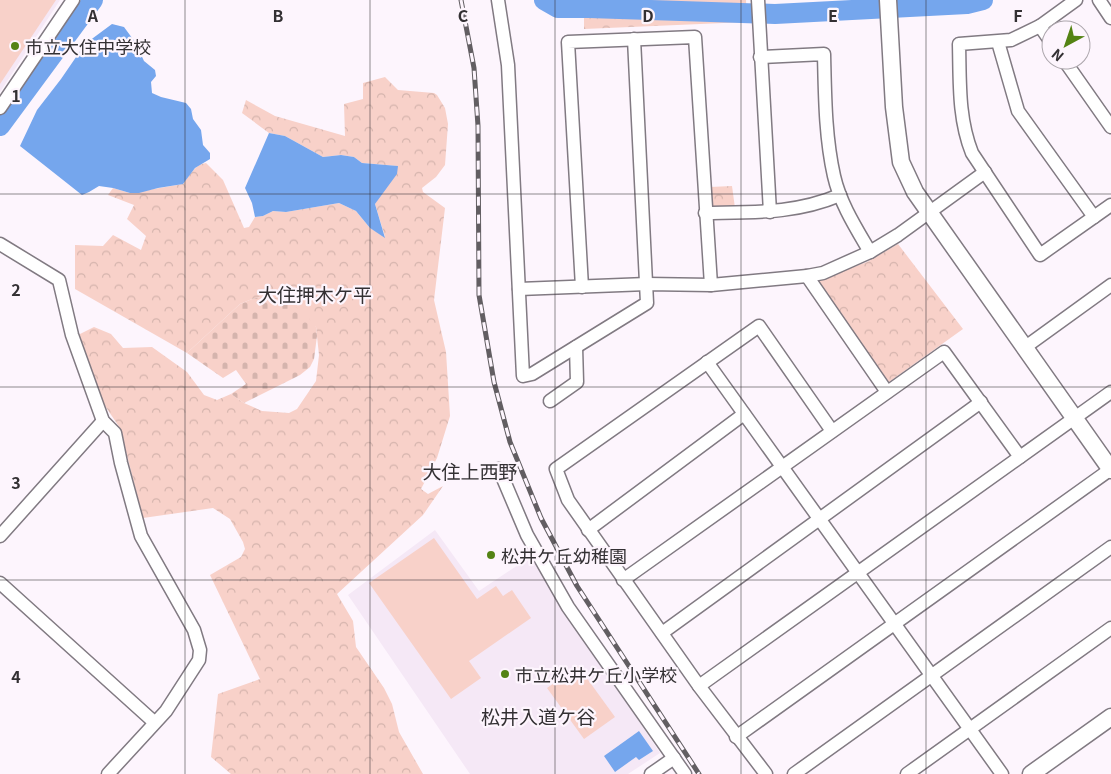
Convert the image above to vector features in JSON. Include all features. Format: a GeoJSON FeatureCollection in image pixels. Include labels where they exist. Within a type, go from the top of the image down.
{"type":"FeatureCollection","features":[{"type":"Feature","properties":{"kind":"street"},"geometry":{"type":"LineString","coordinates":[[0,108],[73,0]]}},
{"type":"Feature","properties":{"kind":"street"},"geometry":{"type":"LineString","coordinates":[[498,0],[508,65],[523,376],[532,374],[647,303],[634,39]]}},
{"type":"Feature","properties":{"kind":"street"},"geometry":{"type":"LineString","coordinates":[[758,0],[770,212]]}},
{"type":"Feature","properties":{"kind":"street"},"geometry":{"type":"LineString","coordinates":[[736,737],[1111,470],[928,214],[915,192],[901,162],[894,107],[888,0]]}},
{"type":"Feature","properties":{"kind":"street"},"geometry":{"type":"LineString","coordinates":[[1076,0],[1040,26],[1011,40],[959,44],[961,111],[972,153],[1040,255],[1111,205]]}},
{"type":"Feature","properties":{"kind":"street"},"geometry":{"type":"LineString","coordinates":[[1099,0],[1111,18]]}},
{"type":"Feature","properties":{"kind":"street"},"geometry":{"type":"LineString","coordinates":[[582,286],[568,42],[695,37],[711,285]]}},
{"type":"Feature","properties":{"kind":"street"},"geometry":{"type":"LineString","coordinates":[[998,42],[1018,111],[1094,217]]}},
{"type":"Feature","properties":{"kind":"street"},"geometry":{"type":"LineString","coordinates":[[760,57],[824,54],[826,117],[834,176],[853,224],[870,252]]}},
{"type":"Feature","properties":{"kind":"street"},"geometry":{"type":"LineString","coordinates":[[1071,70],[1111,127]]}},
{"type":"Feature","properties":{"kind":"street"},"geometry":{"type":"LineString","coordinates":[[518,289],[647,284],[711,285],[823,273],[870,252],[898,235],[984,172]]}},
{"type":"Feature","properties":{"kind":"street"},"geometry":{"type":"LineString","coordinates":[[706,214],[798,209],[825,202],[840,195]]}},
{"type":"Feature","properties":{"kind":"street"},"geometry":{"type":"LineString","coordinates":[[0,244],[59,280],[72,335],[103,421],[115,433],[121,463],[141,536],[194,630],[200,650],[199,660],[166,711],[108,774]]}},
{"type":"Feature","properties":{"kind":"street"},"geometry":{"type":"LineString","coordinates":[[807,276],[887,392]]}},
{"type":"Feature","properties":{"kind":"street"},"geometry":{"type":"LineString","coordinates":[[1024,348],[1111,285]]}},
{"type":"Feature","properties":{"kind":"street"},"geometry":{"type":"LineString","coordinates":[[766,774],[736,737],[588,530],[568,500],[556,469],[759,326],[832,431]]}},
{"type":"Feature","properties":{"kind":"street"},"geometry":{"type":"LineString","coordinates":[[550,401],[577,382],[576,347]]}},
{"type":"Feature","properties":{"kind":"street"},"geometry":{"type":"LineString","coordinates":[[623,580],[944,352],[1020,457]]}},
{"type":"Feature","properties":{"kind":"street"},"geometry":{"type":"LineString","coordinates":[[707,362],[1002,774]]}},
{"type":"Feature","properties":{"kind":"street"},"geometry":{"type":"LineString","coordinates":[[699,686],[1111,392]]}},
{"type":"Feature","properties":{"kind":"street"},"geometry":{"type":"LineString","coordinates":[[662,632],[981,402]]}},
{"type":"Feature","properties":{"kind":"street"},"geometry":{"type":"LineString","coordinates":[[588,530],[744,414]]}},
{"type":"Feature","properties":{"kind":"street"},"geometry":{"type":"LineString","coordinates":[[0,536],[103,421]]}},
{"type":"Feature","properties":{"kind":"street"},"geometry":{"type":"LineString","coordinates":[[499,469],[527,535],[568,607],[685,774]]}},
{"type":"Feature","properties":{"kind":"street"},"geometry":{"type":"LineString","coordinates":[[794,774],[1111,547]]}},
{"type":"Feature","properties":{"kind":"street"},"geometry":{"type":"LineString","coordinates":[[0,583],[154,722]]}},
{"type":"Feature","properties":{"kind":"street"},"geometry":{"type":"LineString","coordinates":[[907,774],[1111,628]]}},
{"type":"Feature","properties":{"kind":"street"},"geometry":{"type":"LineString","coordinates":[[1031,774],[1111,717]]}},
{"type":"Feature","properties":{"kind":"street"},"geometry":{"type":"LineString","coordinates":[[651,774],[674,758]]}},
{"type":"Feature","properties":{"kind":"shaded area","name":"市立大住中学校"},"geometry":{"type":"Polygon","coordinates":[[[0,0],[60,0],[0,92],[0,0]]]}},
{"type":"Feature","properties":{"kind":"shaded area","name":"市立松井ケ丘小学校"},"geometry":{"type":"Polygon","coordinates":[[[435,530],[479,591],[530,557],[660,753],[628,774],[470,774],[348,595],[435,530]]]}},
{"type":"Feature","properties":{"kind":"green space","name":"市立大住中学校"},"geometry":{"type":"Polygon","coordinates":[[[0,0],[56,0],[0,84],[0,0]]]}},
{"type":"Feature","properties":{"kind":"green space"},"geometry":{"type":"Polygon","coordinates":[[[584,0],[746,0],[747,22],[584,29],[584,0]]]}},
{"type":"Feature","properties":{"kind":"green space"},"geometry":{"type":"Polygon","coordinates":[[[385,77],[398,90],[434,93],[445,108],[448,124],[445,165],[436,177],[422,188],[423,192],[445,208],[434,300],[446,352],[450,416],[437,458],[421,489],[428,494],[443,486],[423,515],[337,594],[353,621],[356,647],[384,688],[392,704],[399,732],[423,774],[231,774],[211,757],[218,694],[260,679],[210,575],[241,557],[245,549],[243,542],[230,519],[213,508],[143,518],[120,428],[103,403],[78,335],[94,327],[111,334],[123,348],[152,347],[187,372],[204,395],[217,400],[231,394],[244,403],[262,411],[289,413],[297,409],[316,381],[319,355],[316,327],[265,296],[240,304],[187,353],[75,289],[75,245],[103,246],[113,235],[141,250],[146,236],[127,219],[134,205],[108,195],[113,188],[130,193],[183,184],[195,168],[206,163],[223,180],[244,228],[249,227],[255,217],[263,216],[273,211],[286,212],[339,203],[356,211],[370,228],[385,237],[375,204],[397,166],[362,163],[354,157],[341,155],[323,157],[285,136],[269,133],[242,113],[246,100],[275,116],[345,136],[344,104],[363,99],[363,83],[385,77]]]}},
{"type":"Feature","properties":{"kind":"green space"},"geometry":{"type":"Polygon","coordinates":[[[732,186],[735,208],[714,209],[711,206],[710,187],[732,186]]]}},
{"type":"Feature","properties":{"kind":"green space"},"geometry":{"type":"Polygon","coordinates":[[[898,244],[963,329],[889,382],[815,281],[867,262],[898,244]]]}},
{"type":"Feature","properties":{"kind":"green space"},"geometry":{"type":"Polygon","coordinates":[[[265,296],[288,301],[307,316],[316,327],[317,336],[314,359],[310,367],[300,375],[244,403],[231,394],[246,384],[236,370],[223,378],[187,353],[240,304],[265,296]]]}},
{"type":"Feature","properties":{"kind":"green space"},"geometry":{"type":"Polygon","coordinates":[[[434,538],[477,599],[496,586],[503,596],[512,590],[531,618],[469,661],[481,678],[451,699],[369,583],[434,538]]]}},
{"type":"Feature","properties":{"kind":"green space"},"geometry":{"type":"Polygon","coordinates":[[[578,666],[615,717],[584,739],[547,688],[578,666]]]}},
{"type":"Feature","properties":{"kind":"water"},"geometry":{"type":"Polygon","coordinates":[[[112,24],[124,27],[135,42],[144,61],[155,70],[156,76],[151,82],[152,93],[186,103],[191,109],[193,119],[201,130],[203,145],[210,153],[210,159],[195,168],[183,184],[139,193],[130,193],[99,186],[82,195],[20,146],[37,110],[85,44],[112,24]]]}},
{"type":"Feature","properties":{"kind":"water"},"geometry":{"type":"Polygon","coordinates":[[[269,133],[285,136],[323,157],[341,155],[354,157],[362,163],[398,166],[397,174],[375,204],[385,238],[370,228],[356,211],[339,203],[286,212],[273,211],[263,216],[255,217],[252,203],[245,188],[269,133]]]}},
{"type":"Feature","properties":{"kind":"water"},"geometry":{"type":"Polygon","coordinates":[[[639,731],[653,751],[639,760],[636,757],[615,772],[604,756],[639,731]]]}},
{"type":"Feature","properties":{"kind":"waterway"},"geometry":{"type":"LineString","coordinates":[[0,126],[93,0]]}},
{"type":"Feature","properties":{"kind":"waterway"},"geometry":{"type":"LineString","coordinates":[[544,0],[558,8],[775,14],[967,4],[983,0]]}},
{"type":"Feature","properties":{"kind":"railway"},"geometry":{"type":"LineString","coordinates":[[461,0],[474,68],[478,126],[479,295],[494,382],[510,442],[541,518],[577,586],[699,774]]}},
{"type":"Feature","properties":{"kind":"place","name":"市立大住中学校"},"geometry":{"type":"Point","coordinates":[15,46]}},
{"type":"Feature","properties":{"kind":"place","name":"松井ケ丘幼稚園"},"geometry":{"type":"Point","coordinates":[491,555]}},
{"type":"Feature","properties":{"kind":"place","name":"市立松井ケ丘小学校"},"geometry":{"type":"Point","coordinates":[505,674]}},
{"type":"Feature","properties":{"kind":"district","name":"大住押木ケ平"},"geometry":{"type":"Point","coordinates":[315,293]}},
{"type":"Feature","properties":{"kind":"district","name":"大住上西野"},"geometry":{"type":"Point","coordinates":[470,470]}},
{"type":"Feature","properties":{"kind":"district","name":"松井入道ケ谷"},"geometry":{"type":"Point","coordinates":[538,715]}}]}
